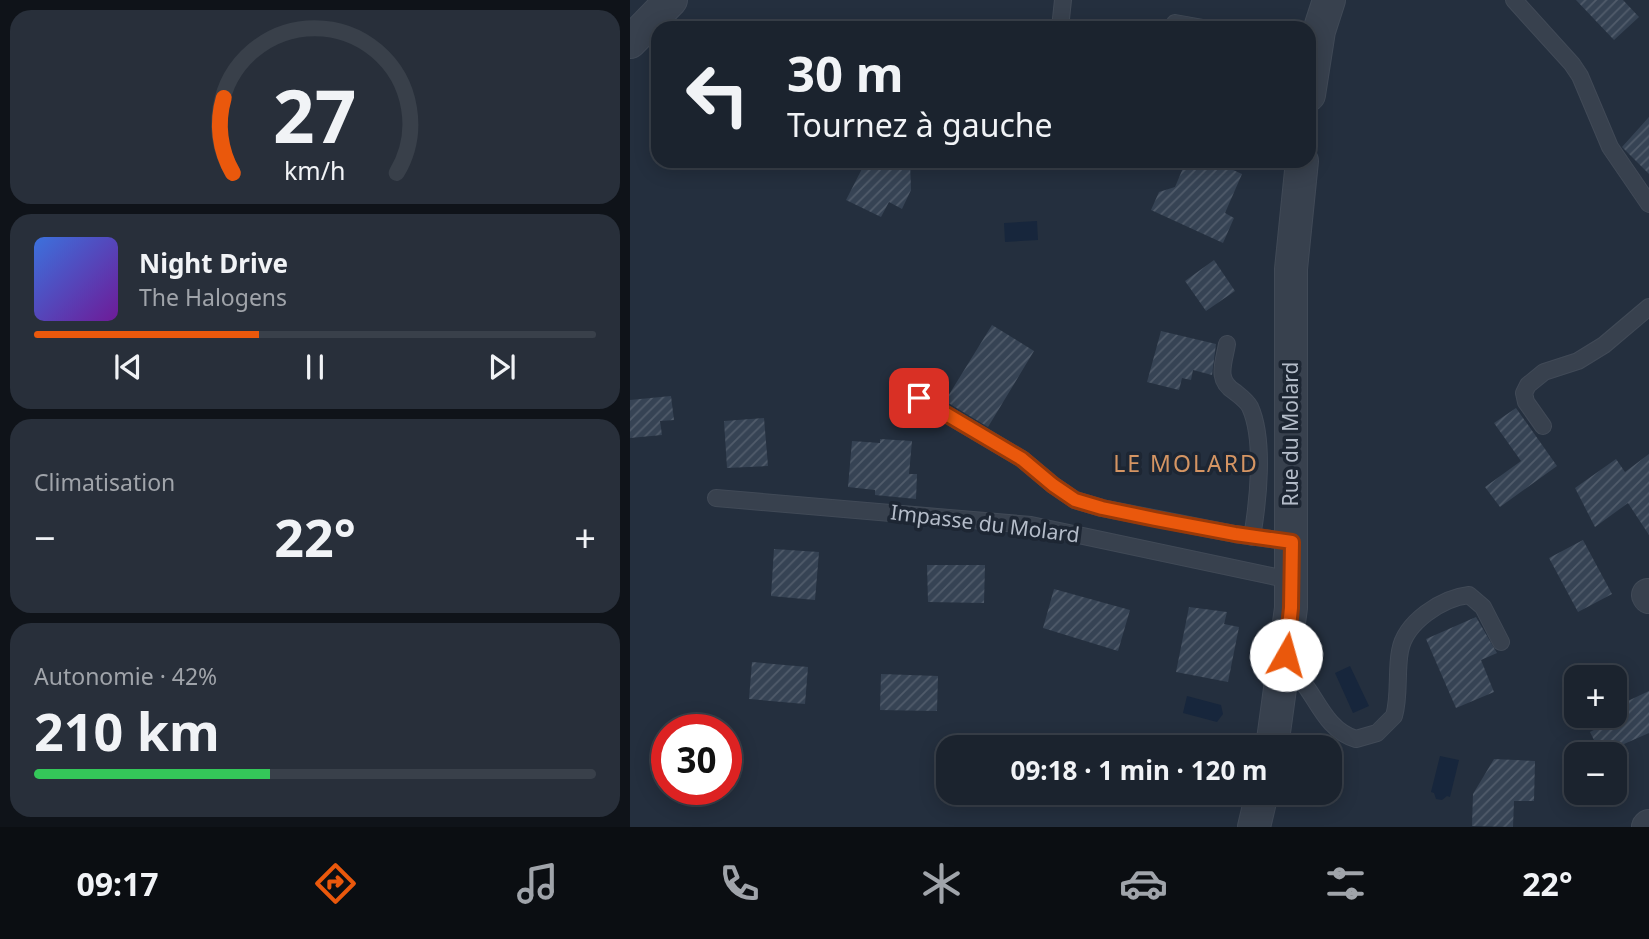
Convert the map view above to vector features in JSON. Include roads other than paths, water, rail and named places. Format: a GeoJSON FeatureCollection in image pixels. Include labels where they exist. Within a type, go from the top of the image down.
{"type":"FeatureCollection","features":[{"type":"Feature","properties":{"kind":"street"},"geometry":{"type":"LineString","coordinates":[[630,42],[671,0]]}},
{"type":"Feature","properties":{"kind":"street"},"geometry":{"type":"LineString","coordinates":[[1316,40],[1329,0]]}},
{"type":"Feature","properties":{"kind":"street","name":"Rue du Molard"},"geometry":{"type":"LineString","coordinates":[[1274,735],[1291,608],[1291,577],[1297,535],[1291,268],[1301,168]]}},
{"type":"Feature","properties":{"kind":"street"},"geometry":{"type":"LineString","coordinates":[[1254,827],[1259,805]]}},
{"type":"Feature","properties":{"kind":"lane"},"geometry":{"type":"LineString","coordinates":[[1061,21],[1063,0]]}},
{"type":"Feature","properties":{"kind":"lane"},"geometry":{"type":"LineString","coordinates":[[1514,0],[1580,76],[1610,147],[1649,205]]}},
{"type":"Feature","properties":{"kind":"lane"},"geometry":{"type":"LineString","coordinates":[[1542,426],[1526,402],[1524,393],[1528,385],[1545,372],[1577,361],[1604,345],[1649,307]]}},
{"type":"Feature","properties":{"kind":"lane"},"geometry":{"type":"LineString","coordinates":[[1227,344],[1223,381],[1226,387],[1242,397],[1249,406],[1255,427],[1259,473],[1252,537]]}},
{"type":"Feature","properties":{"kind":"lane"},"geometry":{"type":"LineString","coordinates":[[919,398],[1022,459],[1075,500],[1102,508],[1252,537],[1297,535]]}},
{"type":"Feature","properties":{"kind":"lane","name":"Impasse du Molard"},"geometry":{"type":"LineString","coordinates":[[716,498],[1031,525],[1276,577],[1291,577]]}},
{"type":"Feature","properties":{"kind":"lane"},"geometry":{"type":"LineString","coordinates":[[1283,670],[1297,675],[1337,731],[1356,739],[1377,733],[1394,716],[1401,647],[1422,618],[1437,606],[1459,596],[1469,595],[1483,607],[1501,642]]}},
{"type":"Feature","properties":{"kind":"water"},"geometry":{"type":"Polygon","coordinates":[[[1037,221],[1038,240],[1005,242],[1004,223],[1037,221]]]}},
{"type":"Feature","properties":{"kind":"water"},"geometry":{"type":"Polygon","coordinates":[[[1350,666],[1369,706],[1353,713],[1335,673],[1350,666]]]}},
{"type":"Feature","properties":{"kind":"water"},"geometry":{"type":"Polygon","coordinates":[[[1187,696],[1221,705],[1223,714],[1217,722],[1183,713],[1187,696]]]}},
{"type":"Feature","properties":{"kind":"water"},"geometry":{"type":"Polygon","coordinates":[[[1440,756],[1459,760],[1450,797],[1442,800],[1436,799],[1431,792],[1440,756]]]}},
{"type":"Feature","properties":{"kind":"district","name":"LE MOLARD"},"geometry":{"type":"Point","coordinates":[1186,464]}}]}
